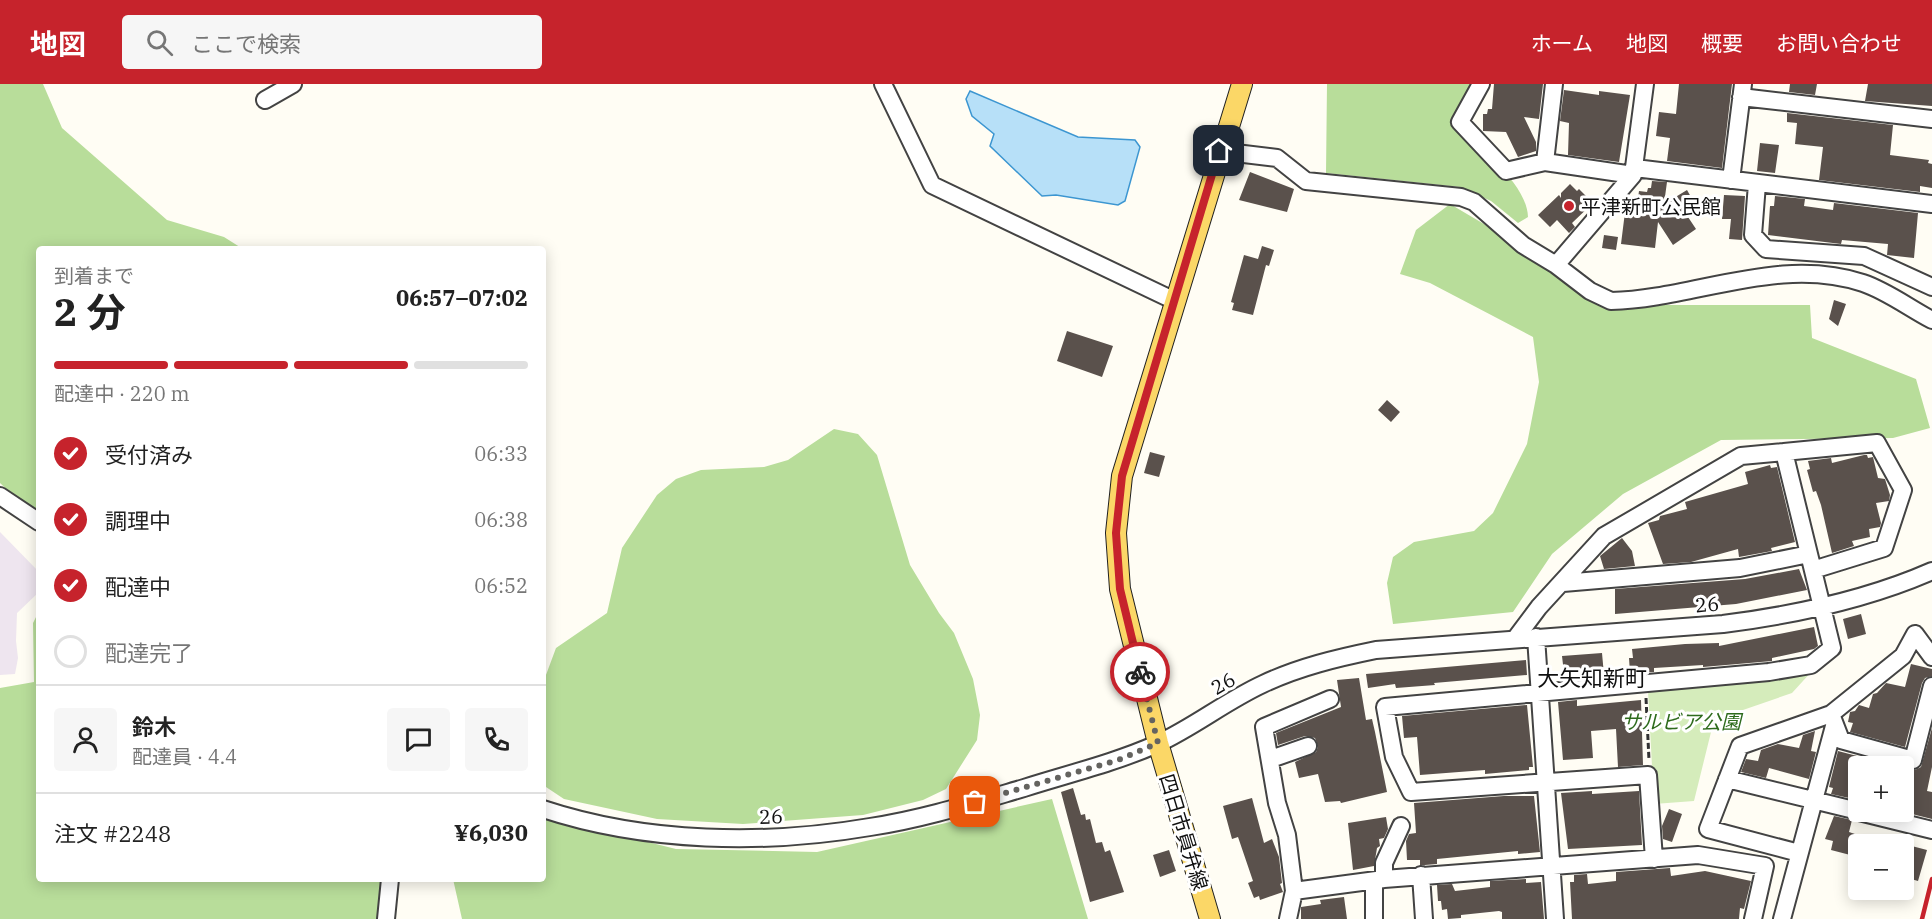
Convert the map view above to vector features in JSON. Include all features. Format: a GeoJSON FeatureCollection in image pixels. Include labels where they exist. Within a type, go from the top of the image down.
{"type":"FeatureCollection","features":[{"type":"Feature","properties":{"kind":"main road","name":"四日市員弁線"},"geometry":{"type":"LineString","coordinates":[[1210,919],[1158,743],[1120,589],[1116,533],[1122,476],[1219,151],[1242,84]]}},
{"type":"Feature","properties":{"kind":"street"},"geometry":{"type":"LineString","coordinates":[[265,100],[293,84]]}},
{"type":"Feature","properties":{"kind":"street"},"geometry":{"type":"LineString","coordinates":[[883,84],[932,185],[1175,301]]}},
{"type":"Feature","properties":{"kind":"street"},"geometry":{"type":"LineString","coordinates":[[1481,84],[1460,122],[1506,171],[1545,162],[1731,180],[1932,204]]}},
{"type":"Feature","properties":{"kind":"street"},"geometry":{"type":"LineString","coordinates":[[1545,162],[1554,84]]}},
{"type":"Feature","properties":{"kind":"street"},"geometry":{"type":"LineString","coordinates":[[1556,265],[1634,171],[1645,84]]}},
{"type":"Feature","properties":{"kind":"street"},"geometry":{"type":"LineString","coordinates":[[1731,180],[1742,90],[1932,119]]}},
{"type":"Feature","properties":{"kind":"street"},"geometry":{"type":"LineString","coordinates":[[1219,151],[1277,158],[1306,181],[1461,196],[1474,202],[1523,245],[1556,265],[1590,291],[1611,301],[1774,275],[1814,276],[1862,283],[1932,320]]}},
{"type":"Feature","properties":{"kind":"street"},"geometry":{"type":"LineString","coordinates":[[1758,184],[1753,235],[1766,249],[1864,256],[1932,287]]}},
{"type":"Feature","properties":{"kind":"street"},"geometry":{"type":"LineString","coordinates":[[1515,639],[1539,607],[1604,536],[1742,456],[1877,443],[1903,490],[1884,548],[1811,562],[1563,583]]}},
{"type":"Feature","properties":{"kind":"street"},"geometry":{"type":"LineString","coordinates":[[1654,858],[1648,775],[1411,792],[1394,757],[1385,707],[1734,677],[1811,665],[1832,648],[1784,452]]}},
{"type":"Feature","properties":{"kind":"street"},"geometry":{"type":"LineString","coordinates":[[0,495],[36,520]]}},
{"type":"Feature","properties":{"kind":"street","name":"26"},"geometry":{"type":"LineString","coordinates":[[546,810],[592,822],[663,833],[745,838],[800,837],[871,827],[934,814],[1118,760],[1158,743],[1263,684],[1327,660],[1376,650],[1723,624],[1775,617],[1878,592],[1932,571]]}},
{"type":"Feature","properties":{"kind":"street"},"geometry":{"type":"LineString","coordinates":[[1799,853],[1708,829],[1740,746],[1832,720],[1903,656],[1915,634],[1932,657]]}},
{"type":"Feature","properties":{"kind":"street"},"geometry":{"type":"LineString","coordinates":[[1536,638],[1555,919]]}},
{"type":"Feature","properties":{"kind":"street"},"geometry":{"type":"LineString","coordinates":[[1832,720],[1841,740],[1913,760],[1932,686]]}},
{"type":"Feature","properties":{"kind":"street"},"geometry":{"type":"LineString","coordinates":[[1288,919],[1294,891],[1287,834],[1277,803],[1264,727],[1330,699]]}},
{"type":"Feature","properties":{"kind":"street"},"geometry":{"type":"LineString","coordinates":[[1782,919],[1832,720]]}},
{"type":"Feature","properties":{"kind":"street"},"geometry":{"type":"LineString","coordinates":[[1271,759],[1308,746]]}},
{"type":"Feature","properties":{"kind":"street"},"geometry":{"type":"LineString","coordinates":[[1727,779],[1848,809]]}},
{"type":"Feature","properties":{"kind":"street"},"geometry":{"type":"LineString","coordinates":[[1900,822],[1932,830]]}},
{"type":"Feature","properties":{"kind":"street"},"geometry":{"type":"LineString","coordinates":[[1374,919],[1379,880],[1401,826]]}},
{"type":"Feature","properties":{"kind":"street"},"geometry":{"type":"LineString","coordinates":[[1294,891],[1421,876],[1698,855],[1765,866],[1753,919]]}},
{"type":"Feature","properties":{"kind":"street"},"geometry":{"type":"LineString","coordinates":[[1421,876],[1424,919]]}},
{"type":"Feature","properties":{"kind":"street"},"geometry":{"type":"LineString","coordinates":[[386,919],[390,882]]}},
{"type":"Feature","properties":{"kind":"path"},"geometry":{"type":"LineString","coordinates":[[1645,684],[1650,767],[1648,775]]}},
{"type":"Feature","properties":{"kind":"shaded area"},"geometry":{"type":"Polygon","coordinates":[[[0,532],[36,569],[36,595],[17,613],[18,658],[15,674],[0,675],[0,532]]]}},
{"type":"Feature","properties":{"kind":"green space"},"geometry":{"type":"Polygon","coordinates":[[[0,84],[43,84],[62,128],[167,220],[224,237],[238,246],[36,246],[36,508],[16,498],[0,483],[0,84]]]}},
{"type":"Feature","properties":{"kind":"green space"},"geometry":{"type":"Polygon","coordinates":[[[1327,84],[1471,84],[1452,123],[1510,178],[1525,204],[1528,217],[1518,223],[1491,201],[1460,187],[1326,173],[1327,84]]]}},
{"type":"Feature","properties":{"kind":"green space"},"geometry":{"type":"Polygon","coordinates":[[[1450,204],[1606,296],[1656,305],[1810,305],[1812,338],[1916,379],[1930,428],[1893,438],[1721,440],[1623,494],[1552,554],[1513,612],[1393,624],[1387,583],[1393,557],[1414,542],[1474,531],[1493,513],[1527,444],[1539,382],[1533,337],[1430,283],[1400,274],[1416,230],[1450,204]]]}},
{"type":"Feature","properties":{"kind":"green space"},"geometry":{"type":"Polygon","coordinates":[[[834,429],[858,434],[877,455],[910,565],[954,633],[973,679],[980,715],[977,740],[946,789],[923,800],[863,815],[743,824],[657,819],[564,799],[546,787],[546,675],[556,648],[607,613],[622,548],[657,495],[676,479],[701,470],[764,467],[788,460],[834,429]]]}},
{"type":"Feature","properties":{"kind":"green space"},"geometry":{"type":"Polygon","coordinates":[[[36,617],[36,882],[385,882],[382,919],[0,919],[0,688],[34,682],[33,623],[36,617]]]}},
{"type":"Feature","properties":{"kind":"green space","name":"サルビア公園"},"geometry":{"type":"Polygon","coordinates":[[[1813,670],[1792,693],[1714,720],[1694,801],[1654,804],[1648,691],[1765,682],[1813,670]]]}},
{"type":"Feature","properties":{"kind":"green space"},"geometry":{"type":"Polygon","coordinates":[[[1052,799],[1088,919],[462,919],[454,882],[546,882],[546,817],[676,849],[817,852],[1052,799]]]}},
{"type":"Feature","properties":{"kind":"water"},"geometry":{"type":"Polygon","coordinates":[[[970,91],[1078,137],[1135,140],[1140,147],[1125,201],[1118,205],[1056,195],[1042,196],[990,146],[994,134],[972,116],[966,99],[970,91]]]}},
{"type":"Feature","properties":{"kind":"building"},"geometry":{"type":"Polygon","coordinates":[[[1494,84],[1543,84],[1539,119],[1524,117],[1536,142],[1536,151],[1518,157],[1506,132],[1483,131],[1483,114],[1487,114],[1488,109],[1492,109],[1494,84]]]}},
{"type":"Feature","properties":{"kind":"building"},"geometry":{"type":"Polygon","coordinates":[[[1679,84],[1732,84],[1722,168],[1667,161],[1670,138],[1656,136],[1659,112],[1676,114],[1679,84]]]}},
{"type":"Feature","properties":{"kind":"building"},"geometry":{"type":"Polygon","coordinates":[[[1790,84],[1817,84],[1815,95],[1789,92],[1790,84]]]}},
{"type":"Feature","properties":{"kind":"building"},"geometry":{"type":"Polygon","coordinates":[[[1868,84],[1932,84],[1932,106],[1865,101],[1868,84]]]}},
{"type":"Feature","properties":{"kind":"building"},"geometry":{"type":"Polygon","coordinates":[[[1564,90],[1599,95],[1599,91],[1630,95],[1619,162],[1568,155],[1569,123],[1560,121],[1564,90]]]}},
{"type":"Feature","properties":{"kind":"building"},"geometry":{"type":"Polygon","coordinates":[[[1787,113],[1893,125],[1890,155],[1929,160],[1928,163],[1932,164],[1932,188],[1920,186],[1920,192],[1819,180],[1823,147],[1795,144],[1797,123],[1787,122],[1787,113]]]}},
{"type":"Feature","properties":{"kind":"building"},"geometry":{"type":"Polygon","coordinates":[[[1760,143],[1779,145],[1775,173],[1757,171],[1760,143]]]}},
{"type":"Feature","properties":{"kind":"building"},"geometry":{"type":"Polygon","coordinates":[[[1250,172],[1294,189],[1287,212],[1239,200],[1250,172]]]}},
{"type":"Feature","properties":{"kind":"building"},"geometry":{"type":"Polygon","coordinates":[[[1652,181],[1667,182],[1664,204],[1687,190],[1695,204],[1692,206],[1698,217],[1688,217],[1696,229],[1673,245],[1658,222],[1655,248],[1621,244],[1626,204],[1637,205],[1639,191],[1647,192],[1648,188],[1651,188],[1652,181]]]}},
{"type":"Feature","properties":{"kind":"building","name":"平津新町公民館"},"geometry":{"type":"Polygon","coordinates":[[[1570,184],[1577,191],[1579,189],[1593,203],[1572,223],[1575,227],[1569,233],[1557,220],[1550,227],[1538,215],[1559,195],[1561,198],[1561,193],[1570,184]]]}},
{"type":"Feature","properties":{"kind":"building"},"geometry":{"type":"Polygon","coordinates":[[[1724,195],[1745,196],[1742,240],[1729,239],[1731,219],[1722,219],[1724,195]]]}},
{"type":"Feature","properties":{"kind":"building"},"geometry":{"type":"Polygon","coordinates":[[[1775,196],[1805,199],[1804,206],[1833,210],[1834,203],[1918,213],[1914,258],[1887,255],[1888,244],[1842,240],[1841,244],[1768,235],[1770,206],[1774,206],[1775,196]]]}},
{"type":"Feature","properties":{"kind":"building"},"geometry":{"type":"Polygon","coordinates":[[[1604,235],[1618,237],[1616,250],[1602,248],[1604,235]]]}},
{"type":"Feature","properties":{"kind":"building"},"geometry":{"type":"Polygon","coordinates":[[[1262,246],[1274,250],[1269,266],[1266,265],[1253,315],[1232,310],[1234,303],[1231,302],[1244,255],[1258,259],[1262,246]]]}},
{"type":"Feature","properties":{"kind":"building"},"geometry":{"type":"Polygon","coordinates":[[[1834,300],[1846,304],[1838,326],[1829,319],[1834,300]]]}},
{"type":"Feature","properties":{"kind":"building"},"geometry":{"type":"Polygon","coordinates":[[[1067,331],[1113,346],[1102,377],[1057,361],[1067,331]]]}},
{"type":"Feature","properties":{"kind":"building"},"geometry":{"type":"Polygon","coordinates":[[[1387,400],[1400,412],[1391,422],[1378,410],[1387,400]]]}},
{"type":"Feature","properties":{"kind":"building"},"geometry":{"type":"Polygon","coordinates":[[[1150,452],[1165,456],[1159,477],[1144,473],[1150,452]]]}},
{"type":"Feature","properties":{"kind":"building"},"geometry":{"type":"Polygon","coordinates":[[[1864,455],[1868,458],[1873,457],[1878,478],[1885,479],[1890,495],[1889,501],[1876,503],[1881,523],[1880,527],[1869,529],[1870,537],[1852,541],[1854,546],[1832,553],[1821,505],[1816,491],[1813,492],[1807,470],[1810,469],[1808,461],[1831,458],[1832,463],[1864,455]]]}},
{"type":"Feature","properties":{"kind":"building"},"geometry":{"type":"Polygon","coordinates":[[[1770,465],[1771,468],[1777,467],[1795,542],[1771,548],[1772,551],[1739,557],[1738,549],[1691,562],[1663,564],[1648,523],[1659,520],[1660,516],[1687,509],[1685,502],[1748,484],[1745,472],[1770,465]]]}},
{"type":"Feature","properties":{"kind":"building"},"geometry":{"type":"Polygon","coordinates":[[[1622,538],[1632,551],[1635,566],[1604,569],[1600,556],[1622,538]]]}},
{"type":"Feature","properties":{"kind":"building"},"geometry":{"type":"Polygon","coordinates":[[[1799,569],[1807,590],[1736,604],[1615,614],[1615,589],[1745,579],[1799,569]]]}},
{"type":"Feature","properties":{"kind":"building"},"geometry":{"type":"Polygon","coordinates":[[[1861,614],[1866,634],[1848,639],[1843,619],[1861,614]]]}},
{"type":"Feature","properties":{"kind":"building"},"geometry":{"type":"Polygon","coordinates":[[[1814,627],[1818,646],[1814,649],[1772,658],[1772,661],[1703,667],[1703,665],[1654,668],[1654,672],[1630,673],[1629,658],[1633,658],[1632,649],[1685,644],[1719,643],[1719,646],[1814,627]]]}},
{"type":"Feature","properties":{"kind":"building"},"geometry":{"type":"Polygon","coordinates":[[[1602,653],[1604,675],[1561,680],[1561,673],[1564,673],[1562,656],[1602,653]]]}},
{"type":"Feature","properties":{"kind":"building"},"geometry":{"type":"Polygon","coordinates":[[[1526,660],[1527,675],[1434,683],[1435,685],[1396,688],[1395,684],[1368,688],[1366,674],[1526,660]]]}},
{"type":"Feature","properties":{"kind":"building"},"geometry":{"type":"Polygon","coordinates":[[[1911,664],[1932,669],[1932,676],[1925,678],[1922,683],[1905,747],[1850,732],[1853,723],[1848,722],[1850,712],[1855,711],[1859,705],[1869,708],[1873,694],[1877,693],[1886,683],[1905,687],[1911,664]]]}},
{"type":"Feature","properties":{"kind":"building"},"geometry":{"type":"Polygon","coordinates":[[[1359,678],[1366,720],[1372,719],[1387,792],[1341,803],[1340,801],[1325,802],[1318,774],[1299,778],[1295,762],[1316,752],[1318,747],[1315,738],[1305,736],[1278,745],[1276,733],[1341,707],[1337,680],[1359,678]]]}},
{"type":"Feature","properties":{"kind":"building"},"geometry":{"type":"Polygon","coordinates":[[[1577,700],[1577,706],[1641,700],[1643,765],[1618,767],[1616,729],[1591,731],[1593,758],[1563,760],[1558,702],[1577,700]]]}},
{"type":"Feature","properties":{"kind":"building"},"geometry":{"type":"Polygon","coordinates":[[[1527,705],[1533,767],[1529,767],[1529,770],[1485,774],[1485,770],[1420,775],[1417,737],[1404,738],[1402,716],[1527,705]]]}},
{"type":"Feature","properties":{"kind":"building"},"geometry":{"type":"Polygon","coordinates":[[[1932,728],[1932,767],[1927,791],[1932,792],[1932,819],[1914,814],[1914,770],[1921,767],[1932,728]]]}},
{"type":"Feature","properties":{"kind":"building"},"geometry":{"type":"Polygon","coordinates":[[[1815,731],[1811,751],[1816,752],[1809,779],[1769,768],[1766,778],[1741,772],[1746,759],[1758,761],[1761,750],[1778,744],[1799,748],[1803,735],[1815,731]]]}},
{"type":"Feature","properties":{"kind":"building"},"geometry":{"type":"Polygon","coordinates":[[[1838,751],[1857,756],[1848,756],[1848,798],[1831,794],[1833,788],[1829,787],[1838,751]]]}},
{"type":"Feature","properties":{"kind":"building"},"geometry":{"type":"Polygon","coordinates":[[[1073,788],[1081,815],[1085,814],[1086,820],[1090,819],[1096,843],[1102,842],[1105,852],[1110,850],[1124,892],[1090,902],[1061,792],[1073,788]]]}},
{"type":"Feature","properties":{"kind":"building"},"geometry":{"type":"Polygon","coordinates":[[[1592,791],[1592,794],[1639,791],[1642,845],[1568,849],[1561,793],[1592,791]]]}},
{"type":"Feature","properties":{"kind":"building"},"geometry":{"type":"Polygon","coordinates":[[[1534,796],[1540,852],[1518,854],[1518,851],[1437,859],[1437,864],[1425,865],[1420,865],[1420,860],[1407,860],[1406,841],[1409,834],[1416,833],[1414,803],[1534,796]]]}},
{"type":"Feature","properties":{"kind":"building"},"geometry":{"type":"Polygon","coordinates":[[[1252,798],[1264,843],[1272,839],[1279,857],[1282,883],[1280,884],[1283,892],[1260,900],[1259,896],[1254,898],[1248,883],[1253,881],[1238,837],[1232,839],[1223,806],[1252,798]]]}},
{"type":"Feature","properties":{"kind":"building"},"geometry":{"type":"Polygon","coordinates":[[[1669,809],[1682,814],[1672,842],[1663,839],[1662,826],[1669,809]]]}},
{"type":"Feature","properties":{"kind":"building"},"geometry":{"type":"Polygon","coordinates":[[[1834,816],[1852,822],[1849,832],[1855,834],[1848,834],[1848,854],[1831,850],[1833,841],[1825,839],[1834,816]]]}},
{"type":"Feature","properties":{"kind":"building"},"geometry":{"type":"Polygon","coordinates":[[[1386,817],[1388,829],[1384,838],[1379,839],[1380,846],[1377,848],[1374,866],[1353,870],[1348,823],[1386,817]]]}},
{"type":"Feature","properties":{"kind":"building"},"geometry":{"type":"Polygon","coordinates":[[[1914,847],[1927,850],[1918,881],[1914,880],[1914,847]]]}},
{"type":"Feature","properties":{"kind":"building"},"geometry":{"type":"Polygon","coordinates":[[[1169,850],[1176,871],[1160,877],[1153,855],[1169,850]]]}},
{"type":"Feature","properties":{"kind":"building"},"geometry":{"type":"Polygon","coordinates":[[[1670,868],[1671,876],[1705,871],[1751,881],[1744,909],[1740,908],[1739,919],[1572,919],[1570,882],[1574,882],[1574,875],[1587,874],[1588,884],[1616,881],[1616,872],[1670,868]]]}},
{"type":"Feature","properties":{"kind":"building"},"geometry":{"type":"Polygon","coordinates":[[[1526,879],[1526,883],[1541,882],[1544,919],[1502,919],[1502,912],[1499,911],[1461,915],[1461,918],[1448,919],[1447,909],[1442,910],[1441,901],[1438,901],[1437,885],[1452,884],[1455,891],[1490,887],[1490,881],[1526,879]]]}},
{"type":"Feature","properties":{"kind":"building"},"geometry":{"type":"Polygon","coordinates":[[[1344,897],[1347,919],[1301,919],[1301,907],[1321,904],[1320,900],[1344,897]]]}},
{"type":"Feature","properties":{"kind":"railway"},"geometry":{"type":"LineString","coordinates":[[1922,919],[1932,879]]}},
{"type":"Feature","properties":{"kind":"way so far"},"geometry":{"type":"LineString","coordinates":[[975,802],[1118,760],[1158,743],[1140,672]]}},
{"type":"Feature","properties":{"kind":"place","name":"平津新町公民館"},"geometry":{"type":"Point","coordinates":[1569,206]}},
{"type":"Feature","properties":{"kind":"district","name":"大矢知新町"},"geometry":{"type":"Point","coordinates":[1592,677]}},
{"type":"Feature","properties":{"kind":"route"},"geometry":{"type":"LineString","coordinates":[[1140,672],[1120,589],[1116,533],[1122,476],[1219,151]]}}]}
